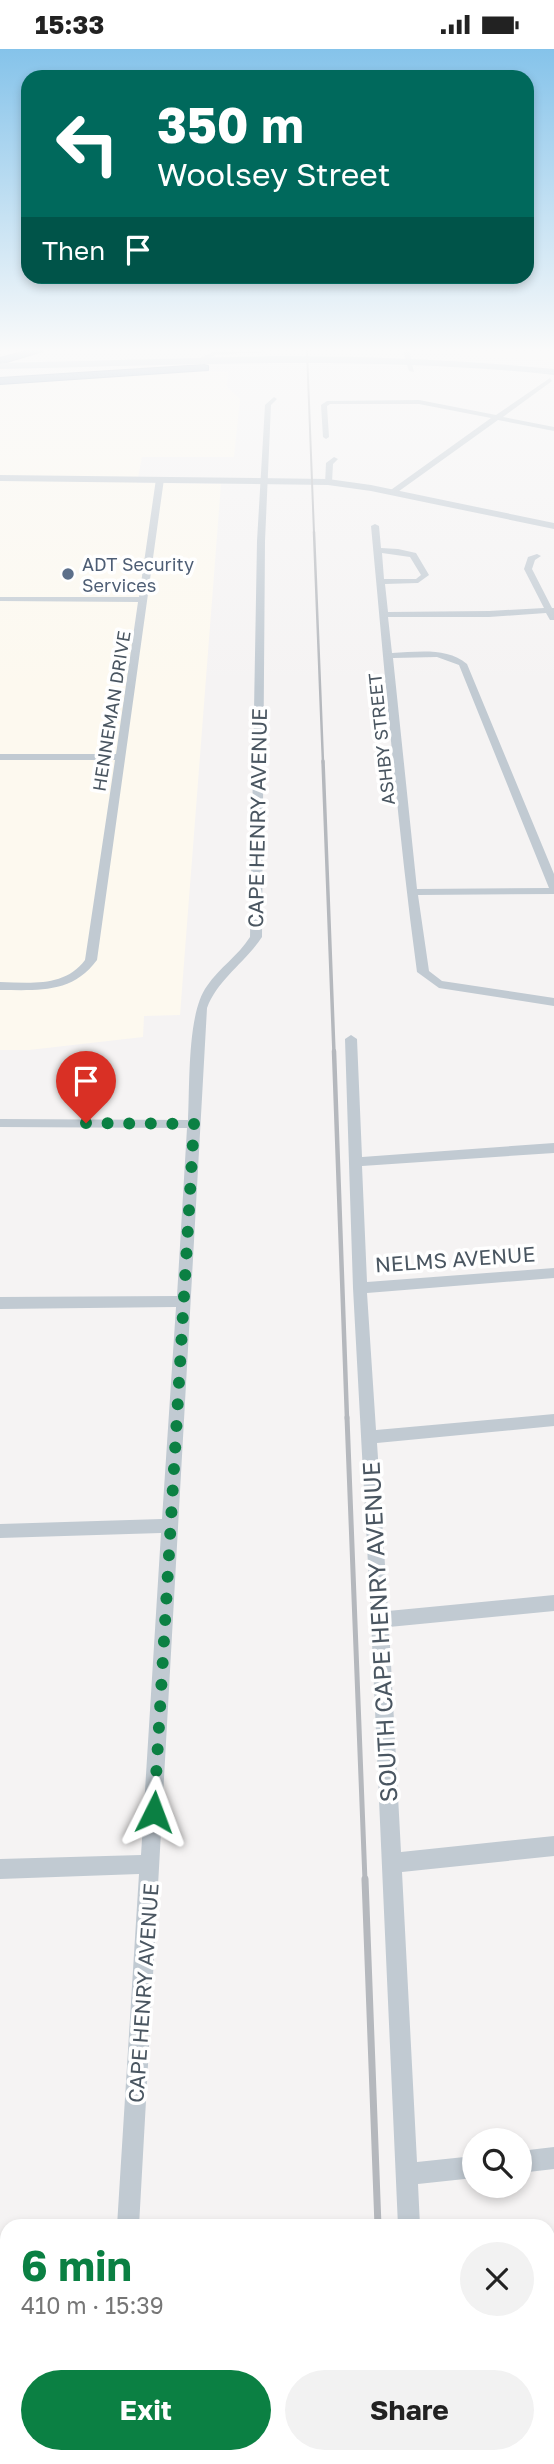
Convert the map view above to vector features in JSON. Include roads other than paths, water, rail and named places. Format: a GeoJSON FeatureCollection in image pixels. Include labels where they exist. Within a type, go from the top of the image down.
{"type":"FeatureCollection","features":[{"type":"Feature","properties":{"kind":"street","name":"CAPE HENRY AVENUE"},"geometry":{"type":"LineString","coordinates":[[128,2219],[201,1008],[212,984],[247,951],[256,937],[264,464]]}},
{"type":"Feature","properties":{"kind":"street"},"geometry":{"type":"LineString","coordinates":[[328,482],[330,464]]}},
{"type":"Feature","properties":{"kind":"street"},"geometry":{"type":"LineString","coordinates":[[392,492],[432,464]]}},
{"type":"Feature","properties":{"kind":"street"},"geometry":{"type":"LineString","coordinates":[[0,478],[328,482],[392,492],[554,526]]}},
{"type":"Feature","properties":{"kind":"street","name":"HENNEMAN DRIVE"},"geometry":{"type":"LineString","coordinates":[[0,986],[46,985],[66,981],[88,967],[160,479]]}},
{"type":"Feature","properties":{"kind":"street","name":"ASHBY STREET"},"geometry":{"type":"LineString","coordinates":[[375,526],[412,892],[424,972],[439,984],[554,1002]]}},
{"type":"Feature","properties":{"kind":"street"},"geometry":{"type":"LineString","coordinates":[[377,550],[414,555],[425,575],[418,581],[380,582]]}},
{"type":"Feature","properties":{"kind":"street"},"geometry":{"type":"LineString","coordinates":[[537,556],[531,559],[528,569],[552,610],[554,619]]}},
{"type":"Feature","properties":{"kind":"street"},"geometry":{"type":"LineString","coordinates":[[0,599],[144,600]]}},
{"type":"Feature","properties":{"kind":"street"},"geometry":{"type":"LineString","coordinates":[[384,615],[489,614],[552,610]]}},
{"type":"Feature","properties":{"kind":"street"},"geometry":{"type":"LineString","coordinates":[[388,656],[448,657],[463,664],[554,889],[412,892]]}},
{"type":"Feature","properties":{"kind":"street"},"geometry":{"type":"LineString","coordinates":[[0,757],[120,757]]}},
{"type":"Feature","properties":{"kind":"street","name":"SOUTH CAPE HENRY AVENUE"},"geometry":{"type":"LineString","coordinates":[[351,1039],[360,1288],[380,1620],[408,2219]]}},
{"type":"Feature","properties":{"kind":"street"},"geometry":{"type":"LineString","coordinates":[[0,1123],[194,1124]]}},
{"type":"Feature","properties":{"kind":"street"},"geometry":{"type":"LineString","coordinates":[[357,1162],[554,1148]]}},
{"type":"Feature","properties":{"kind":"street","name":"NELMS AVENUE"},"geometry":{"type":"LineString","coordinates":[[360,1288],[554,1273]]}},
{"type":"Feature","properties":{"kind":"street"},"geometry":{"type":"LineString","coordinates":[[0,1303],[184,1301]]}},
{"type":"Feature","properties":{"kind":"street"},"geometry":{"type":"LineString","coordinates":[[369,1437],[554,1420]]}},
{"type":"Feature","properties":{"kind":"street"},"geometry":{"type":"LineString","coordinates":[[0,1531],[171,1526]]}},
{"type":"Feature","properties":{"kind":"street"},"geometry":{"type":"LineString","coordinates":[[380,1620],[554,1603]]}},
{"type":"Feature","properties":{"kind":"street"},"geometry":{"type":"LineString","coordinates":[[391,1863],[554,1846]]}},
{"type":"Feature","properties":{"kind":"street"},"geometry":{"type":"LineString","coordinates":[[0,1869],[151,1864]]}},
{"type":"Feature","properties":{"kind":"street"},"geometry":{"type":"LineString","coordinates":[[532,2161],[554,2158]]}},
{"type":"Feature","properties":{"kind":"street"},"geometry":{"type":"LineString","coordinates":[[407,2174],[462,2168]]}},
{"type":"Feature","properties":{"kind":"railway"},"geometry":{"type":"LineString","coordinates":[[311,464],[314,533]]}},
{"type":"Feature","properties":{"kind":"railway"},"geometry":{"type":"LineString","coordinates":[[314,532],[323,763]]}},
{"type":"Feature","properties":{"kind":"railway"},"geometry":{"type":"LineString","coordinates":[[323,761],[334,1053]]}},
{"type":"Feature","properties":{"kind":"railway"},"geometry":{"type":"LineString","coordinates":[[334,1051],[347,1419]]}},
{"type":"Feature","properties":{"kind":"railway"},"geometry":{"type":"LineString","coordinates":[[347,1417],[365,1881]]}},
{"type":"Feature","properties":{"kind":"railway"},"geometry":{"type":"LineString","coordinates":[[365,1879],[378,2219]]}},
{"type":"Feature","properties":{"kind":"place","name":"ADT Security Services"},"geometry":{"type":"Point","coordinates":[68,574]}}]}
